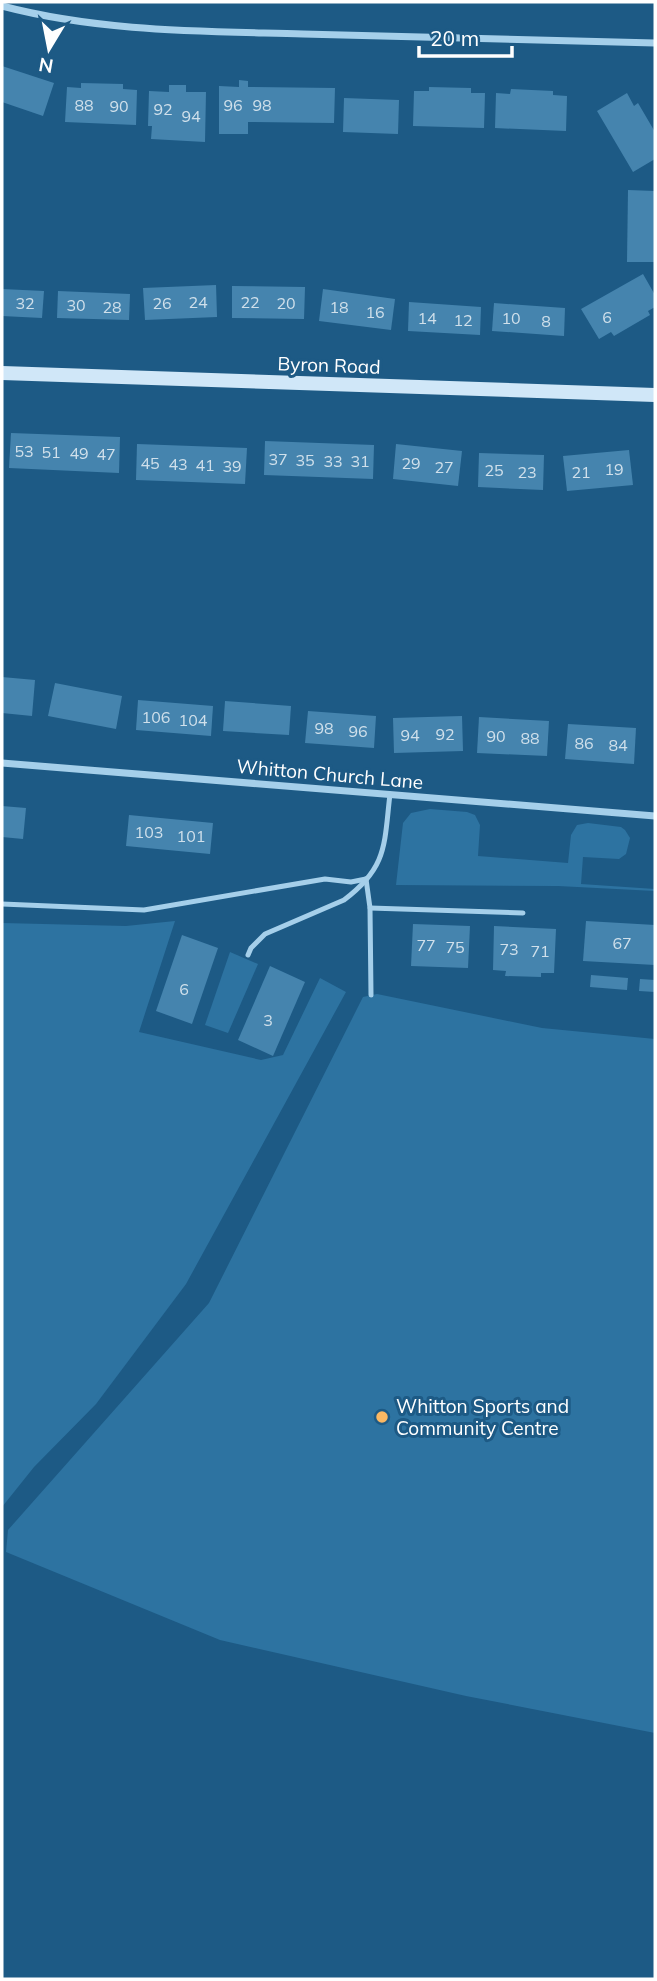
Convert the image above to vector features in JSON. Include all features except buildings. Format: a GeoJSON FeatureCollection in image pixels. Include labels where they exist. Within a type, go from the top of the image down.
{"type":"FeatureCollection","features":[{"type":"Feature","properties":{"kind":"street"},"geometry":{"type":"LineString","coordinates":[[2,6],[61,21],[105,26],[197,31],[655,43]]}},
{"type":"Feature","properties":{"kind":"street","name":"Byron Road"},"geometry":{"type":"LineString","coordinates":[[2,373],[655,395]]}},
{"type":"Feature","properties":{"kind":"street","name":"Whitton Church Lane"},"geometry":{"type":"LineString","coordinates":[[2,763],[655,816]]}},
{"type":"Feature","properties":{"kind":"lane"},"geometry":{"type":"LineString","coordinates":[[248,955],[265,934],[345,900],[375,869],[381,857],[390,794]]}},
{"type":"Feature","properties":{"kind":"lane"},"geometry":{"type":"LineString","coordinates":[[2,904],[144,910],[324,879],[351,882],[366,879]]}},
{"type":"Feature","properties":{"kind":"lane"},"geometry":{"type":"LineString","coordinates":[[366,879],[370,908],[371,995]]}},
{"type":"Feature","properties":{"kind":"lane"},"geometry":{"type":"LineString","coordinates":[[370,908],[523,913]]}},
{"type":"Feature","properties":{"kind":"shaded area"},"geometry":{"type":"Polygon","coordinates":[[[430,809],[475,815],[480,825],[478,856],[568,863],[571,835],[577,825],[588,823],[621,827],[630,838],[626,854],[619,859],[583,857],[581,884],[655,891],[558,886],[396,885],[403,823],[411,813],[430,809]]]}},
{"type":"Feature","properties":{"kind":"shaded area"},"geometry":{"type":"Polygon","coordinates":[[[175,921],[139,1032],[261,1060],[283,1055],[320,978],[346,992],[186,1284],[96,1404],[34,1467],[2,1507],[2,923],[126,926],[175,921]]]}},
{"type":"Feature","properties":{"kind":"shaded area"},"geometry":{"type":"Polygon","coordinates":[[[230,952],[258,964],[228,1033],[205,1025],[230,952]]]}},
{"type":"Feature","properties":{"kind":"shaded area","name":"Whitton Sports and Community Centre"},"geometry":{"type":"Polygon","coordinates":[[[377,994],[542,1028],[655,1039],[655,1733],[466,1696],[220,1640],[6,1552],[8,1530],[209,1303],[363,997],[377,994]]]}},
{"type":"Feature","properties":{"kind":"place","name":"Whitton Sports and Community Centre"},"geometry":{"type":"Point","coordinates":[382,1417]}}]}
